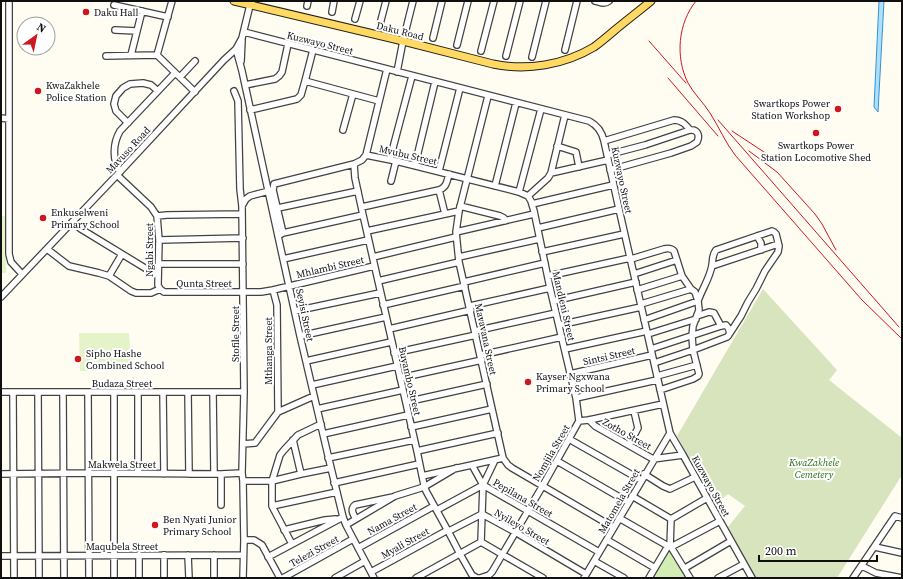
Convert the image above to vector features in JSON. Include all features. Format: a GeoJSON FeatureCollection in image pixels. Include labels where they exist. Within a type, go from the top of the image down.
{"type":"FeatureCollection","features":[{"type":"Feature","properties":{"kind":"main road","name":"Daku Road"},"geometry":{"type":"LineString","coordinates":[[234,1],[507,67],[538,66],[581,54],[595,46],[651,1]]}},
{"type":"Feature","properties":{"kind":"street"},"geometry":{"type":"LineString","coordinates":[[9,1],[9,254],[11,262],[22,274]]}},
{"type":"Feature","properties":{"kind":"street"},"geometry":{"type":"LineString","coordinates":[[157,55],[172,1]]}},
{"type":"Feature","properties":{"kind":"street"},"geometry":{"type":"LineString","coordinates":[[332,12],[334,1]]}},
{"type":"Feature","properties":{"kind":"street"},"geometry":{"type":"LineString","coordinates":[[355,19],[360,1]]}},
{"type":"Feature","properties":{"kind":"street"},"geometry":{"type":"LineString","coordinates":[[380,24],[386,1]]}},
{"type":"Feature","properties":{"kind":"street"},"geometry":{"type":"LineString","coordinates":[[397,72],[403,41],[414,1]]}},
{"type":"Feature","properties":{"kind":"street"},"geometry":{"type":"LineString","coordinates":[[433,38],[442,1]]}},
{"type":"Feature","properties":{"kind":"street"},"geometry":{"type":"LineString","coordinates":[[457,45],[468,1]]}},
{"type":"Feature","properties":{"kind":"street"},"geometry":{"type":"LineString","coordinates":[[481,51],[494,1]]}},
{"type":"Feature","properties":{"kind":"street"},"geometry":{"type":"LineString","coordinates":[[506,56],[520,1]]}},
{"type":"Feature","properties":{"kind":"street"},"geometry":{"type":"LineString","coordinates":[[532,57],[546,1]]}},
{"type":"Feature","properties":{"kind":"street"},"geometry":{"type":"LineString","coordinates":[[565,50],[577,1]]}},
{"type":"Feature","properties":{"kind":"street"},"geometry":{"type":"LineString","coordinates":[[594,1],[606,3],[609,1]]}},
{"type":"Feature","properties":{"kind":"street"},"geometry":{"type":"LineString","coordinates":[[114,5],[168,17]]}},
{"type":"Feature","properties":{"kind":"street","name":"Mavuso Road"},"geometry":{"type":"LineString","coordinates":[[1,297],[236,49],[243,35],[250,5]]}},
{"type":"Feature","properties":{"kind":"street"},"geometry":{"type":"LineString","coordinates":[[131,55],[142,11]]}},
{"type":"Feature","properties":{"kind":"street"},"geometry":{"type":"LineString","coordinates":[[115,30],[137,31]]}},
{"type":"Feature","properties":{"kind":"street"},"geometry":{"type":"LineString","coordinates":[[242,71],[241,59],[243,35]]}},
{"type":"Feature","properties":{"kind":"street","name":"Kuzwayo Street"},"geometry":{"type":"LineString","coordinates":[[243,35],[313,50],[588,121],[600,130],[608,158],[670,433],[752,578]]}},
{"type":"Feature","properties":{"kind":"street"},"geometry":{"type":"LineString","coordinates":[[245,85],[275,79],[279,76],[282,72],[288,44]]}},
{"type":"Feature","properties":{"kind":"street","name":"Seyisi Street"},"geometry":{"type":"LineString","coordinates":[[236,49],[281,235],[283,259],[330,468],[337,492],[341,518],[374,578]]}},
{"type":"Feature","properties":{"kind":"street"},"geometry":{"type":"LineString","coordinates":[[250,110],[297,99],[301,95],[313,50]]}},
{"type":"Feature","properties":{"kind":"street"},"geometry":{"type":"LineString","coordinates":[[106,56],[157,55],[195,92]]}},
{"type":"Feature","properties":{"kind":"street"},"geometry":{"type":"LineString","coordinates":[[224,60],[233,58],[240,63]]}},
{"type":"Feature","properties":{"kind":"street"},"geometry":{"type":"LineString","coordinates":[[180,77],[196,61]]}},
{"type":"Feature","properties":{"kind":"street"},"geometry":{"type":"LineString","coordinates":[[366,155],[387,69]]}},
{"type":"Feature","properties":{"kind":"street"},"geometry":{"type":"LineString","coordinates":[[118,174],[115,160],[116,138],[120,131],[175,73]]}},
{"type":"Feature","properties":{"kind":"street"},"geometry":{"type":"LineString","coordinates":[[390,159],[412,76]]}},
{"type":"Feature","properties":{"kind":"street"},"geometry":{"type":"LineString","coordinates":[[305,81],[379,101]]}},
{"type":"Feature","properties":{"kind":"street"},"geometry":{"type":"LineString","coordinates":[[415,165],[436,82]]}},
{"type":"Feature","properties":{"kind":"street"},"geometry":{"type":"LineString","coordinates":[[128,123],[116,111],[114,104],[118,93],[130,84],[143,83],[151,85],[158,91]]}},
{"type":"Feature","properties":{"kind":"street"},"geometry":{"type":"LineString","coordinates":[[439,171],[460,88]]}},
{"type":"Feature","properties":{"kind":"street","name":"Stofile Street"},"geometry":{"type":"LineString","coordinates":[[234,91],[238,101],[240,189],[243,238],[243,578]]}},
{"type":"Feature","properties":{"kind":"street"},"geometry":{"type":"LineString","coordinates":[[343,130],[353,94]]}},
{"type":"Feature","properties":{"kind":"street","name":"Mavavana Street"},"geometry":{"type":"LineString","coordinates":[[488,96],[459,209],[456,234],[459,259],[503,458]]}},
{"type":"Feature","properties":{"kind":"street"},"geometry":{"type":"LineString","coordinates":[[495,186],[516,103]]}},
{"type":"Feature","properties":{"kind":"street"},"geometry":{"type":"LineString","coordinates":[[519,192],[541,109]]}},
{"type":"Feature","properties":{"kind":"street"},"geometry":{"type":"LineString","coordinates":[[528,196],[548,178],[551,173],[565,115]]}},
{"type":"Feature","properties":{"kind":"street"},"geometry":{"type":"LineString","coordinates":[[1,118],[9,119]]}},
{"type":"Feature","properties":{"kind":"street"},"geometry":{"type":"LineString","coordinates":[[604,141],[674,120],[678,120],[683,123],[690,130]]}},
{"type":"Feature","properties":{"kind":"street"},"geometry":{"type":"LineString","coordinates":[[551,173],[608,158],[690,130],[694,130],[699,135],[697,142],[693,145],[671,153],[610,170]]}},
{"type":"Feature","properties":{"kind":"street"},"geometry":{"type":"LineString","coordinates":[[557,146],[576,152],[579,166]]}},
{"type":"Feature","properties":{"kind":"street","name":"Mvubu Street"},"geometry":{"type":"LineString","coordinates":[[271,191],[274,184],[354,164],[362,160],[366,155],[396,160],[519,192],[528,196]]}},
{"type":"Feature","properties":{"kind":"street"},"geometry":{"type":"LineString","coordinates":[[391,181],[396,160]]}},
{"type":"Feature","properties":{"kind":"street","name":"Buyambo Street"},"geometry":{"type":"LineString","coordinates":[[354,164],[355,178],[368,240],[406,402],[424,487],[460,554],[470,576],[477,578],[491,577]]}},
{"type":"Feature","properties":{"kind":"street","name":"Ngabi Street"},"geometry":{"type":"LineString","coordinates":[[118,174],[151,207],[157,216],[159,240],[158,285],[162,290]]}},
{"type":"Feature","properties":{"kind":"street"},"geometry":{"type":"LineString","coordinates":[[362,207],[440,190],[446,186],[449,174]]}},
{"type":"Feature","properties":{"kind":"street"},"geometry":{"type":"LineString","coordinates":[[532,204],[613,185]]}},
{"type":"Feature","properties":{"kind":"street"},"geometry":{"type":"LineString","coordinates":[[440,190],[445,214]]}},
{"type":"Feature","properties":{"kind":"street"},"geometry":{"type":"LineString","coordinates":[[242,206],[247,197],[271,191],[278,208],[281,235],[363,215]]}},
{"type":"Feature","properties":{"kind":"street"},"geometry":{"type":"LineString","coordinates":[[278,208],[358,191]]}},
{"type":"Feature","properties":{"kind":"street","name":"Mandleni Street"},"geometry":{"type":"LineString","coordinates":[[528,196],[532,204],[538,228],[539,239],[576,398],[579,421]]}},
{"type":"Feature","properties":{"kind":"street"},"geometry":{"type":"LineString","coordinates":[[367,231],[445,214],[459,209],[500,216],[503,217],[505,221]]}},
{"type":"Feature","properties":{"kind":"street"},"geometry":{"type":"LineString","coordinates":[[538,228],[619,209]]}},
{"type":"Feature","properties":{"kind":"street"},"geometry":{"type":"LineString","coordinates":[[157,216],[242,214]]}},
{"type":"Feature","properties":{"kind":"street"},"geometry":{"type":"LineString","coordinates":[[372,257],[534,214]]}},
{"type":"Feature","properties":{"kind":"street"},"geometry":{"type":"LineString","coordinates":[[72,222],[158,276]]}},
{"type":"Feature","properties":{"kind":"street"},"geometry":{"type":"LineString","coordinates":[[644,320],[698,301],[710,274],[713,255],[716,250],[772,231],[776,234],[778,244],[776,255],[765,271],[741,316],[727,337],[693,350],[654,362]]}},
{"type":"Feature","properties":{"kind":"street"},"geometry":{"type":"LineString","coordinates":[[542,252],[624,234]]}},
{"type":"Feature","properties":{"kind":"street"},"geometry":{"type":"LineString","coordinates":[[757,236],[761,243],[761,250]]}},
{"type":"Feature","properties":{"kind":"street"},"geometry":{"type":"LineString","coordinates":[[159,240],[243,238]]}},
{"type":"Feature","properties":{"kind":"street"},"geometry":{"type":"LineString","coordinates":[[378,281],[539,239]]}},
{"type":"Feature","properties":{"kind":"street"},"geometry":{"type":"LineString","coordinates":[[283,259],[368,240]]}},
{"type":"Feature","properties":{"kind":"street"},"geometry":{"type":"LineString","coordinates":[[712,266],[778,244]]}},
{"type":"Feature","properties":{"kind":"street"},"geometry":{"type":"LineString","coordinates":[[548,276],[630,259],[668,248],[673,250],[682,276],[691,289],[695,292],[698,301],[699,310],[692,336],[693,350],[699,374],[696,378],[660,390]]}},
{"type":"Feature","properties":{"kind":"street","name":"Qunta Street"},"geometry":{"type":"LineString","coordinates":[[47,249],[69,266],[109,276],[136,293],[151,293],[162,290],[243,292],[273,290]]}},
{"type":"Feature","properties":{"kind":"street"},"geometry":{"type":"LineString","coordinates":[[109,276],[122,254]]}},
{"type":"Feature","properties":{"kind":"street"},"geometry":{"type":"LineString","coordinates":[[634,274],[677,260]]}},
{"type":"Feature","properties":{"kind":"street"},"geometry":{"type":"LineString","coordinates":[[383,305],[545,263]]}},
{"type":"Feature","properties":{"kind":"street"},"geometry":{"type":"LineString","coordinates":[[159,264],[243,264]]}},
{"type":"Feature","properties":{"kind":"street","name":"Mhlambi Street"},"geometry":{"type":"LineString","coordinates":[[273,290],[374,266]]}},
{"type":"Feature","properties":{"kind":"street"},"geometry":{"type":"LineString","coordinates":[[637,290],[682,276]]}},
{"type":"Feature","properties":{"kind":"street"},"geometry":{"type":"LineString","coordinates":[[553,301],[636,282]]}},
{"type":"Feature","properties":{"kind":"street"},"geometry":{"type":"LineString","coordinates":[[389,329],[550,288]]}},
{"type":"Feature","properties":{"kind":"street"},"geometry":{"type":"LineString","coordinates":[[559,325],[641,305],[691,289]]}},
{"type":"Feature","properties":{"kind":"street","name":"Mthanga Street"},"geometry":{"type":"LineString","coordinates":[[273,290],[277,305],[278,412]]}},
{"type":"Feature","properties":{"kind":"street"},"geometry":{"type":"LineString","coordinates":[[295,311],[380,293]]}},
{"type":"Feature","properties":{"kind":"street"},"geometry":{"type":"LineString","coordinates":[[565,349],[647,333],[709,312],[714,312],[716,314],[721,326],[727,326],[730,333]]}},
{"type":"Feature","properties":{"kind":"street"},"geometry":{"type":"LineString","coordinates":[[394,354],[556,313]]}},
{"type":"Feature","properties":{"kind":"street"},"geometry":{"type":"LineString","coordinates":[[300,336],[386,317]]}},
{"type":"Feature","properties":{"kind":"street","name":"Sintsi Street"},"geometry":{"type":"LineString","coordinates":[[570,374],[652,352],[721,326]]}},
{"type":"Feature","properties":{"kind":"street"},"geometry":{"type":"LineString","coordinates":[[400,378],[562,337]]}},
{"type":"Feature","properties":{"kind":"street"},"geometry":{"type":"LineString","coordinates":[[306,361],[391,342]]}},
{"type":"Feature","properties":{"kind":"street"},"geometry":{"type":"LineString","coordinates":[[576,398],[657,378],[697,365]]}},
{"type":"Feature","properties":{"kind":"street"},"geometry":{"type":"LineString","coordinates":[[312,385],[397,366]]}},
{"type":"Feature","properties":{"kind":"street"},"geometry":{"type":"LineString","coordinates":[[406,402],[487,384]]}},
{"type":"Feature","properties":{"kind":"street"},"geometry":{"type":"LineString","coordinates":[[317,409],[403,390]]}},
{"type":"Feature","properties":{"kind":"street","name":"Budaza Street"},"geometry":{"type":"LineString","coordinates":[[1,392],[244,392]]}},
{"type":"Feature","properties":{"kind":"street"},"geometry":{"type":"LineString","coordinates":[[13,392],[14,578]]}},
{"type":"Feature","properties":{"kind":"street"},"geometry":{"type":"LineString","coordinates":[[38,392],[38,578]]}},
{"type":"Feature","properties":{"kind":"street"},"geometry":{"type":"LineString","coordinates":[[64,392],[64,578]]}},
{"type":"Feature","properties":{"kind":"street"},"geometry":{"type":"LineString","coordinates":[[88,392],[89,578]]}},
{"type":"Feature","properties":{"kind":"street"},"geometry":{"type":"LineString","coordinates":[[114,392],[114,578]]}},
{"type":"Feature","properties":{"kind":"street"},"geometry":{"type":"LineString","coordinates":[[138,392],[138,473]]}},
{"type":"Feature","properties":{"kind":"street"},"geometry":{"type":"LineString","coordinates":[[163,392],[164,474]]}},
{"type":"Feature","properties":{"kind":"street"},"geometry":{"type":"LineString","coordinates":[[188,392],[189,474]]}},
{"type":"Feature","properties":{"kind":"street"},"geometry":{"type":"LineString","coordinates":[[213,392],[214,474]]}},
{"type":"Feature","properties":{"kind":"street"},"geometry":{"type":"LineString","coordinates":[[243,444],[251,444],[254,442],[278,412],[314,396]]}},
{"type":"Feature","properties":{"kind":"street"},"geometry":{"type":"LineString","coordinates":[[579,421],[663,404]]}},
{"type":"Feature","properties":{"kind":"street"},"geometry":{"type":"LineString","coordinates":[[411,426],[492,409]]}},
{"type":"Feature","properties":{"kind":"street"},"geometry":{"type":"LineString","coordinates":[[629,445],[638,428],[634,411]]}},
{"type":"Feature","properties":{"kind":"street"},"geometry":{"type":"LineString","coordinates":[[323,434],[408,415]]}},
{"type":"Feature","properties":{"kind":"street","name":"Zotho Street"},"geometry":{"type":"LineString","coordinates":[[589,420],[595,426],[653,459],[683,455]]}},
{"type":"Feature","properties":{"kind":"street","name":"Nomjila Street"},"geometry":{"type":"LineString","coordinates":[[491,577],[492,572],[502,554],[528,512],[579,421]]}},
{"type":"Feature","properties":{"kind":"street"},"geometry":{"type":"LineString","coordinates":[[292,544],[272,506],[272,482],[280,455],[298,435],[321,424]]}},
{"type":"Feature","properties":{"kind":"street"},"geometry":{"type":"LineString","coordinates":[[417,451],[498,433]]}},
{"type":"Feature","properties":{"kind":"street","name":"Matomela Street"},"geometry":{"type":"LineString","coordinates":[[585,576],[644,474],[670,433]]}},
{"type":"Feature","properties":{"kind":"street"},"geometry":{"type":"LineString","coordinates":[[569,439],[641,480]]}},
{"type":"Feature","properties":{"kind":"street"},"geometry":{"type":"LineString","coordinates":[[293,440],[302,474]]}},
{"type":"Feature","properties":{"kind":"street"},"geometry":{"type":"LineString","coordinates":[[328,458],[414,440]]}},
{"type":"Feature","properties":{"kind":"street"},"geometry":{"type":"LineString","coordinates":[[422,476],[503,458],[512,468],[614,527]]}},
{"type":"Feature","properties":{"kind":"street"},"geometry":{"type":"LineString","coordinates":[[481,542],[483,485],[495,460]]}},
{"type":"Feature","properties":{"kind":"street"},"geometry":{"type":"LineString","coordinates":[[557,461],[628,502]]}},
{"type":"Feature","properties":{"kind":"street"},"geometry":{"type":"LineString","coordinates":[[334,483],[419,464]]}},
{"type":"Feature","properties":{"kind":"street"},"geometry":{"type":"LineString","coordinates":[[472,465],[483,485]]}},
{"type":"Feature","properties":{"kind":"street"},"geometry":{"type":"LineString","coordinates":[[243,481],[272,482],[330,468]]}},
{"type":"Feature","properties":{"kind":"street"},"geometry":{"type":"LineString","coordinates":[[356,519],[352,510],[355,505],[395,496],[424,487],[456,468]]}},
{"type":"Feature","properties":{"kind":"street","name":"Makwela Street"},"geometry":{"type":"LineString","coordinates":[[1,474],[242,473]]}},
{"type":"Feature","properties":{"kind":"street"},"geometry":{"type":"LineString","coordinates":[[220,474],[221,505]]}},
{"type":"Feature","properties":{"kind":"street"},"geometry":{"type":"LineString","coordinates":[[644,474],[670,489],[695,477]]}},
{"type":"Feature","properties":{"kind":"street","name":"Pepilana Street"},"geometry":{"type":"LineString","coordinates":[[436,508],[483,485],[599,552]]}},
{"type":"Feature","properties":{"kind":"street"},"geometry":{"type":"LineString","coordinates":[[272,506],[337,492]]}},
{"type":"Feature","properties":{"kind":"street"},"geometry":{"type":"LineString","coordinates":[[346,525],[395,496]]}},
{"type":"Feature","properties":{"kind":"street"},"geometry":{"type":"LineString","coordinates":[[632,496],[671,519]]}},
{"type":"Feature","properties":{"kind":"street"},"geometry":{"type":"LineString","coordinates":[[671,519],[707,498]]}},
{"type":"Feature","properties":{"kind":"street","name":"Nama Street"},"geometry":{"type":"LineString","coordinates":[[358,548],[436,508]]}},
{"type":"Feature","properties":{"kind":"street","name":"Nyileyo Street"},"geometry":{"type":"LineString","coordinates":[[448,531],[482,514],[515,532],[585,576]]}},
{"type":"Feature","properties":{"kind":"street"},"geometry":{"type":"LineString","coordinates":[[854,578],[895,517],[897,516],[902,518]]}},
{"type":"Feature","properties":{"kind":"street"},"geometry":{"type":"LineString","coordinates":[[268,557],[341,518]]}},
{"type":"Feature","properties":{"kind":"street"},"geometry":{"type":"LineString","coordinates":[[284,530],[325,520],[341,518]]}},
{"type":"Feature","properties":{"kind":"street"},"geometry":{"type":"LineString","coordinates":[[619,518],[670,547],[685,568],[690,578]]}},
{"type":"Feature","properties":{"kind":"street"},"geometry":{"type":"LineString","coordinates":[[670,547],[671,519]]}},
{"type":"Feature","properties":{"kind":"street"},"geometry":{"type":"LineString","coordinates":[[649,578],[670,547],[720,521]]}},
{"type":"Feature","properties":{"kind":"street","name":"Myali Street"},"geometry":{"type":"LineString","coordinates":[[371,572],[448,531]]}},
{"type":"Feature","properties":{"kind":"street","name":"Telezi Street"},"geometry":{"type":"LineString","coordinates":[[281,578],[353,539]]}},
{"type":"Feature","properties":{"kind":"street"},"geometry":{"type":"LineString","coordinates":[[244,540],[254,540],[262,545],[281,578]]}},
{"type":"Feature","properties":{"kind":"street"},"geometry":{"type":"LineString","coordinates":[[606,540],[655,568]]}},
{"type":"Feature","properties":{"kind":"street"},"geometry":{"type":"LineString","coordinates":[[685,568],[731,541]]}},
{"type":"Feature","properties":{"kind":"street"},"geometry":{"type":"LineString","coordinates":[[481,542],[543,578]]}},
{"type":"Feature","properties":{"kind":"street"},"geometry":{"type":"LineString","coordinates":[[416,578],[481,542]]}},
{"type":"Feature","properties":{"kind":"street"},"geometry":{"type":"LineString","coordinates":[[875,547],[902,553]]}},
{"type":"Feature","properties":{"kind":"street"},"geometry":{"type":"LineString","coordinates":[[139,555],[139,578]]}},
{"type":"Feature","properties":{"kind":"street"},"geometry":{"type":"LineString","coordinates":[[164,555],[164,578]]}},
{"type":"Feature","properties":{"kind":"street"},"geometry":{"type":"LineString","coordinates":[[188,555],[189,578]]}},
{"type":"Feature","properties":{"kind":"street"},"geometry":{"type":"LineString","coordinates":[[214,555],[214,578]]}},
{"type":"Feature","properties":{"kind":"street","name":"Maqubela Street"},"geometry":{"type":"LineString","coordinates":[[1,556],[243,555]]}},
{"type":"Feature","properties":{"kind":"street"},"geometry":{"type":"LineString","coordinates":[[335,578],[364,561]]}},
{"type":"Feature","properties":{"kind":"street"},"geometry":{"type":"LineString","coordinates":[[594,561],[624,578]]}},
{"type":"Feature","properties":{"kind":"street"},"geometry":{"type":"LineString","coordinates":[[718,578],[744,564]]}},
{"type":"Feature","properties":{"kind":"street"},"geometry":{"type":"LineString","coordinates":[[862,566],[876,573],[902,578]]}},
{"type":"Feature","properties":{"kind":"green space"},"geometry":{"type":"Polygon","coordinates":[[[1,216],[6,216],[6,273],[2,273],[1,288],[1,216]]]}},
{"type":"Feature","properties":{"kind":"green space","name":"KwaZakhele Cemetery"},"geometry":{"type":"Polygon","coordinates":[[[763,289],[837,370],[829,380],[902,438],[902,475],[837,578],[755,578],[727,528],[745,506],[728,494],[714,505],[677,436],[763,289]]]}},
{"type":"Feature","properties":{"kind":"green space"},"geometry":{"type":"Polygon","coordinates":[[[79,333],[129,333],[132,371],[80,371],[79,333]]]}},
{"type":"Feature","properties":{"kind":"green space"},"geometry":{"type":"Polygon","coordinates":[[[668,552],[671,552],[686,578],[653,578],[668,552]]]}},
{"type":"Feature","properties":{"kind":"water"},"geometry":{"type":"Polygon","coordinates":[[[879,1],[884,1],[878,112],[874,107],[879,1]]]}},
{"type":"Feature","properties":{"kind":"railway"},"geometry":{"type":"LineString","coordinates":[[696,1],[685,19],[680,40],[681,62],[690,87],[710,113],[735,155],[862,300],[902,339]]}},
{"type":"Feature","properties":{"kind":"railway"},"geometry":{"type":"LineString","coordinates":[[649,41],[686,83]]}},
{"type":"Feature","properties":{"kind":"railway"},"geometry":{"type":"LineString","coordinates":[[668,78],[718,136]]}},
{"type":"Feature","properties":{"kind":"railway"},"geometry":{"type":"LineString","coordinates":[[718,120],[899,327]]}},
{"type":"Feature","properties":{"kind":"railway"},"geometry":{"type":"LineString","coordinates":[[732,131],[770,156]]}},
{"type":"Feature","properties":{"kind":"railway"},"geometry":{"type":"LineString","coordinates":[[749,151],[777,172],[815,214],[836,250]]}},
{"type":"Feature","properties":{"kind":"place","name":"Daku Hall"},"geometry":{"type":"Point","coordinates":[86,12]}},
{"type":"Feature","properties":{"kind":"place","name":"KwaZakhele Police Station"},"geometry":{"type":"Point","coordinates":[38,91]}},
{"type":"Feature","properties":{"kind":"place","name":"Swartkops Power Station Workshop"},"geometry":{"type":"Point","coordinates":[838,109]}},
{"type":"Feature","properties":{"kind":"place","name":"Swartkops Power Station Locomotive Shed"},"geometry":{"type":"Point","coordinates":[816,133]}},
{"type":"Feature","properties":{"kind":"place","name":"Enkuselweni Primary School"},"geometry":{"type":"Point","coordinates":[43,218]}},
{"type":"Feature","properties":{"kind":"place","name":"Sipho Hashe Combined School"},"geometry":{"type":"Point","coordinates":[78,359]}},
{"type":"Feature","properties":{"kind":"place","name":"Kayser Ngxwana Primary School"},"geometry":{"type":"Point","coordinates":[528,382]}},
{"type":"Feature","properties":{"kind":"place","name":"Ben Nyati Junior Primary School"},"geometry":{"type":"Point","coordinates":[155,525]}}]}
